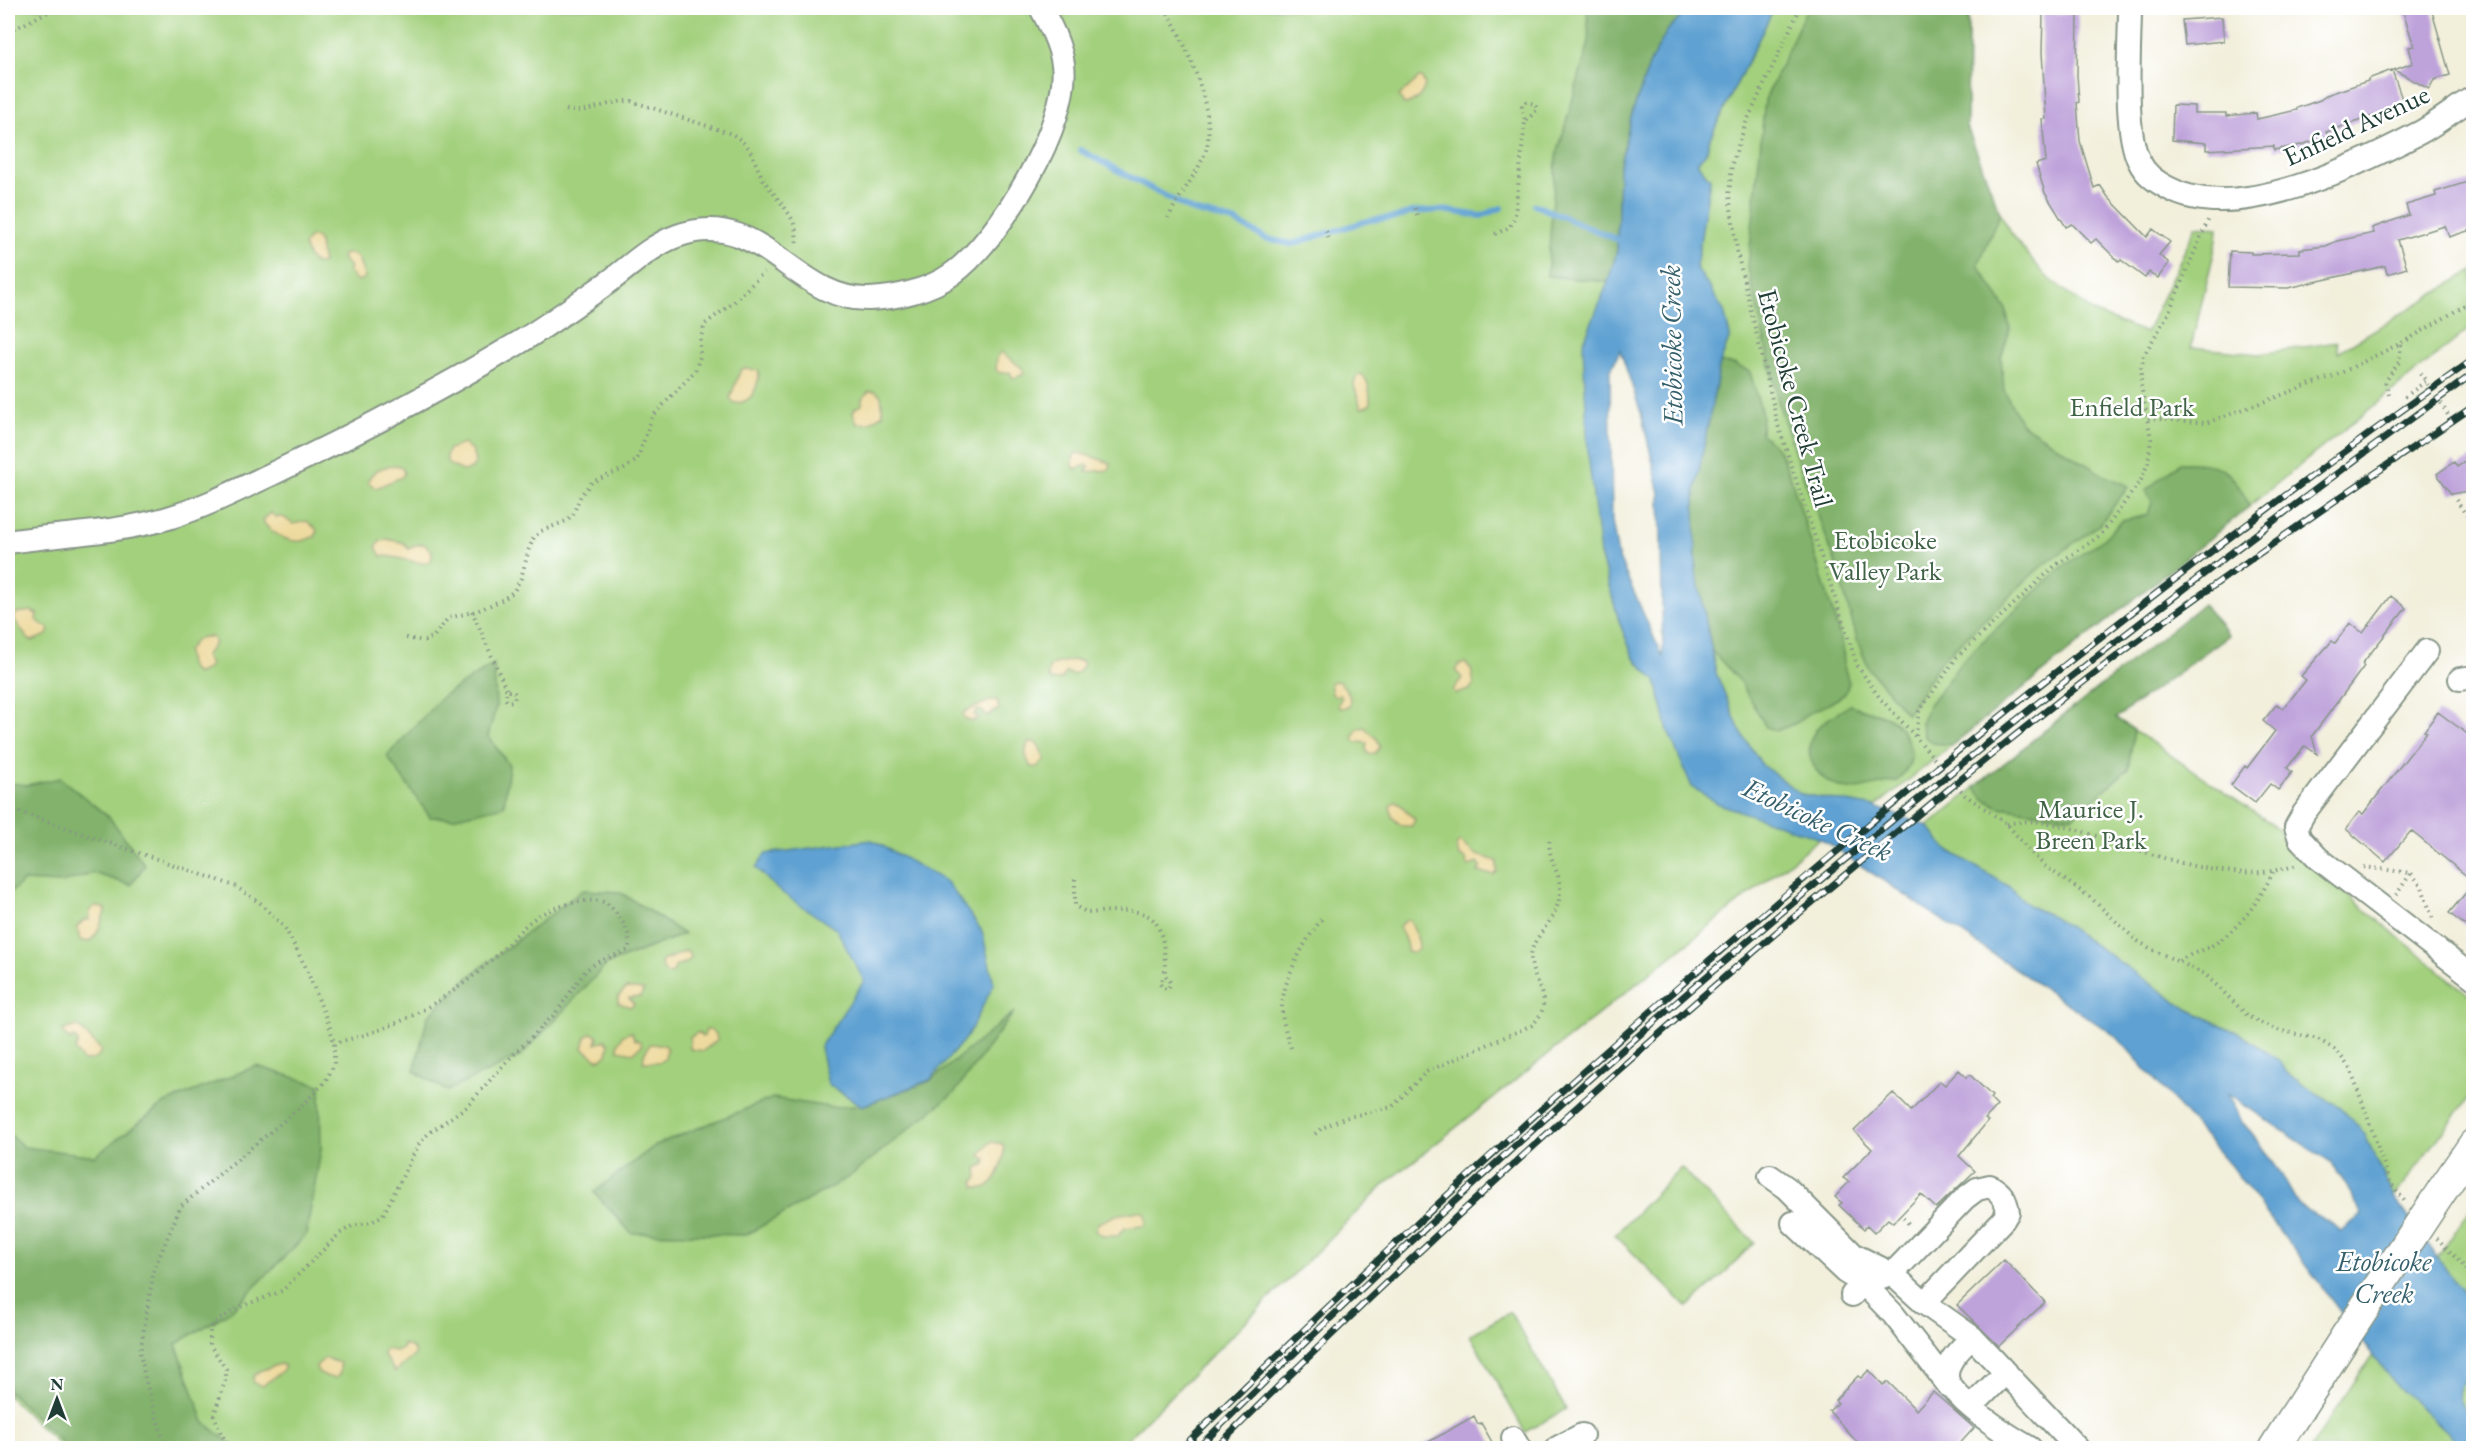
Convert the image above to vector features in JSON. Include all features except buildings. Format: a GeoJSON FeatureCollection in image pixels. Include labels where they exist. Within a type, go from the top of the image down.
{"type":"FeatureCollection","features":[{"type":"Feature","properties":{"kind":"main road"},"geometry":{"type":"LineString","coordinates":[[2274,1449],[2346,1335],[2474,1144]]}},
{"type":"Feature","properties":{"kind":"street"},"geometry":{"type":"LineString","coordinates":[[8,542],[91,533],[168,518],[219,499],[307,458],[448,385],[542,328],[656,247],[677,236],[701,230],[724,230],[752,240],[784,263],[842,296],[867,299],[909,292],[935,284],[952,275],[982,249],[1022,189],[1054,121],[1061,94],[1064,65],[1054,32],[1041,8]]}},
{"type":"Feature","properties":{"kind":"street","name":"Enfield Avenue"},"geometry":{"type":"LineString","coordinates":[[2130,8],[2130,130],[2135,152],[2147,174],[2159,183],[2194,199],[2216,201],[2258,198],[2330,175],[2422,131],[2474,97]]}},
{"type":"Feature","properties":{"kind":"street"},"geometry":{"type":"LineString","coordinates":[[2427,651],[2298,821],[2297,834],[2318,858],[2474,978]]}},
{"type":"Feature","properties":{"kind":"street"},"geometry":{"type":"LineString","coordinates":[[1770,1176],[1787,1188],[1854,1255],[1892,1274],[1924,1303],[1972,1337],[2006,1372],[2070,1446]]}},
{"type":"Feature","properties":{"kind":"street"},"geometry":{"type":"LineString","coordinates":[[1858,1289],[1892,1274],[1965,1198],[1977,1189],[1990,1186],[2000,1192],[2007,1202],[2008,1212],[2003,1220],[1924,1303]]}},
{"type":"Feature","properties":{"kind":"street"},"geometry":{"type":"LineString","coordinates":[[1792,1223],[1845,1272],[1858,1289],[1893,1314],[1950,1387],[2003,1432],[2030,1449]]}},
{"type":"Feature","properties":{"kind":"street"},"geometry":{"type":"LineString","coordinates":[[1950,1387],[1947,1375],[1953,1357],[1972,1337]]}},
{"type":"Feature","properties":{"kind":"street"},"geometry":{"type":"LineString","coordinates":[[1972,1406],[2006,1372]]}},
{"type":"Feature","properties":{"kind":"street"},"geometry":{"type":"LineString","coordinates":[[1557,1449],[1582,1435]]}},
{"type":"Feature","properties":{"kind":"path"},"geometry":{"type":"LineString","coordinates":[[1165,8],[1192,62],[1208,133],[1207,147],[1202,160],[1169,216]]}},
{"type":"Feature","properties":{"kind":"path","name":"Etobicoke Creek Trail"},"geometry":{"type":"LineString","coordinates":[[1800,8],[1750,114],[1732,164],[1729,195],[1738,256],[1778,425],[1857,665],[1879,697],[1917,737],[1965,795],[2007,824],[2045,866],[2091,898],[2136,940],[2192,967],[2215,982],[2249,1017],[2277,1030],[2318,1039],[2337,1051],[2351,1070],[2390,1182],[2408,1206]]}},
{"type":"Feature","properties":{"kind":"path"},"geometry":{"type":"LineString","coordinates":[[8,30],[23,25],[52,9],[80,11]]}},
{"type":"Feature","properties":{"kind":"path"},"geometry":{"type":"LineString","coordinates":[[406,638],[425,641],[434,636],[448,618],[493,606],[514,591],[521,578],[534,537],[541,531],[566,522],[573,514],[581,495],[592,482],[624,469],[637,460],[652,417],[695,371],[700,357],[700,341],[705,324],[733,303],[764,271],[784,263],[794,251],[797,242],[793,220],[761,176],[745,142],[720,129],[631,101],[619,100],[576,112],[567,110]]}},
{"type":"Feature","properties":{"kind":"path"},"geometry":{"type":"LineString","coordinates":[[1496,234],[1510,227],[1515,215],[1525,122],[1522,106],[1526,102],[1532,102],[1537,110],[1525,122]]}},
{"type":"Feature","properties":{"kind":"path"},"geometry":{"type":"LineString","coordinates":[[1917,737],[1919,712],[1957,657],[2056,565],[2101,535],[2141,480],[2148,464],[2151,439],[2141,385],[2144,355],[2168,314],[2216,201]]}},
{"type":"Feature","properties":{"kind":"path"},"geometry":{"type":"LineString","coordinates":[[1415,208],[1418,215]]}},
{"type":"Feature","properties":{"kind":"path"},"geometry":{"type":"LineString","coordinates":[[1326,231],[1328,239]]}},
{"type":"Feature","properties":{"kind":"path"},"geometry":{"type":"LineString","coordinates":[[2148,418],[2206,423],[2341,373],[2474,300]]}},
{"type":"Feature","properties":{"kind":"path"},"geometry":{"type":"LineString","coordinates":[[2389,395],[2385,382],[2399,362],[2401,342]]}},
{"type":"Feature","properties":{"kind":"path"},"geometry":{"type":"LineString","coordinates":[[2405,397],[2427,383],[2420,373]]}},
{"type":"Feature","properties":{"kind":"path"},"geometry":{"type":"LineString","coordinates":[[2441,403],[2448,415]]}},
{"type":"Feature","properties":{"kind":"path"},"geometry":{"type":"LineString","coordinates":[[2456,500],[2474,526]]}},
{"type":"Feature","properties":{"kind":"path"},"geometry":{"type":"LineString","coordinates":[[472,612],[507,691]]}},
{"type":"Feature","properties":{"kind":"path"},"geometry":{"type":"LineString","coordinates":[[8,808],[235,886],[260,903],[285,928],[306,968],[334,1043],[334,1065],[325,1082],[298,1109],[181,1206],[154,1269],[140,1352],[166,1449]]}},
{"type":"Feature","properties":{"kind":"path"},"geometry":{"type":"LineString","coordinates":[[2007,824],[2025,820],[2059,824],[2168,860],[2197,867],[2252,873],[2273,871],[2318,858]]}},
{"type":"Feature","properties":{"kind":"path"},"geometry":{"type":"LineString","coordinates":[[1315,1134],[1322,1128],[1344,1118],[1392,1107],[1426,1072],[1519,1031],[1539,1018],[1544,999],[1532,967],[1532,949],[1559,907],[1561,887],[1549,846],[1551,837]]}},
{"type":"Feature","properties":{"kind":"path"},"geometry":{"type":"LineString","coordinates":[[2357,866],[2411,873],[2422,887],[2436,929]]}},
{"type":"Feature","properties":{"kind":"path"},"geometry":{"type":"LineString","coordinates":[[2178,962],[2215,944],[2236,925],[2254,906],[2273,871]]}},
{"type":"Feature","properties":{"kind":"path"},"geometry":{"type":"LineString","coordinates":[[2395,896],[2411,873]]}},
{"type":"Feature","properties":{"kind":"path"},"geometry":{"type":"LineString","coordinates":[[1075,879],[1075,906],[1080,910],[1088,913],[1138,910],[1153,918],[1165,948],[1165,975]]}},
{"type":"Feature","properties":{"kind":"path"},"geometry":{"type":"LineString","coordinates":[[230,1449],[214,1415],[226,1378],[226,1369],[210,1345],[210,1331],[214,1323],[240,1307],[282,1291],[339,1234],[352,1226],[372,1222],[383,1215],[404,1177],[411,1155],[419,1144],[429,1133],[466,1107],[512,1056],[555,1014],[586,970],[598,962],[628,950],[630,944],[626,928],[606,903],[598,901],[570,904],[540,914],[491,960],[434,1004],[398,1024],[334,1043]]}},
{"type":"Feature","properties":{"kind":"path"},"geometry":{"type":"LineString","coordinates":[[1291,1048],[1282,1006],[1299,954],[1309,934],[1324,916]]}},
{"type":"Feature","properties":{"kind":"path"},"geometry":{"type":"LineString","coordinates":[[2431,1231],[2474,1276]]}},
{"type":"Feature","properties":{"kind":"green space"},"geometry":{"type":"Polygon","coordinates":[[[8,8],[1642,8],[1667,31],[1650,63],[1617,251],[1608,282],[1600,554],[1620,624],[1634,658],[1656,681],[1668,731],[1777,823],[1820,838],[1385,1184],[1118,1448],[63,1448],[8,1396],[8,8]]]}},
{"type":"Feature","properties":{"kind":"green space"},"geometry":{"type":"Polygon","coordinates":[[[1587,8],[1690,8],[1667,31],[1650,63],[1631,117],[1619,168],[1617,251],[1608,282],[1547,276],[1556,158],[1589,42],[1587,8]]]}},
{"type":"Feature","properties":{"kind":"green space","name":"Etobicoke Valley Park"},"geometry":{"type":"Polygon","coordinates":[[[1774,8],[1968,8],[1967,127],[2000,213],[2014,238],[2046,276],[2093,312],[2146,333],[2196,226],[2218,228],[2191,347],[2259,354],[2337,342],[2338,352],[2473,270],[2473,326],[1875,807],[1801,794],[1762,765],[1740,731],[1716,673],[1696,571],[1720,363],[1730,336],[1696,267],[1710,179],[1697,163],[1706,153],[1710,138],[1774,8]]]}},
{"type":"Feature","properties":{"kind":"green space"},"geometry":{"type":"Polygon","coordinates":[[[1807,8],[1968,8],[1967,127],[2000,213],[1978,265],[2006,309],[2010,329],[2001,358],[2004,390],[2021,423],[2103,475],[2129,486],[2099,525],[2037,570],[1940,662],[1907,714],[1869,669],[1858,642],[1834,558],[1779,405],[1748,268],[1765,100],[1807,8]]]}},
{"type":"Feature","properties":{"kind":"green space"},"geometry":{"type":"Polygon","coordinates":[[[1720,363],[1734,364],[1750,372],[1762,414],[1761,433],[1779,450],[1791,478],[1843,646],[1844,666],[1849,683],[1845,694],[1811,712],[1796,723],[1776,731],[1766,727],[1739,680],[1712,651],[1696,571],[1695,491],[1720,363]]]}},
{"type":"Feature","properties":{"kind":"green space"},"geometry":{"type":"Polygon","coordinates":[[[2180,463],[2207,464],[2224,470],[2237,483],[2250,506],[1952,745],[1932,743],[1924,736],[1921,723],[1928,706],[1964,659],[2062,567],[2101,541],[2122,521],[2148,515],[2152,502],[2146,490],[2180,463]]]}},
{"type":"Feature","properties":{"kind":"green space"},"geometry":{"type":"Polygon","coordinates":[[[2203,604],[2229,635],[2116,718],[2134,730],[2128,769],[2089,804],[2072,817],[1999,807],[1984,799],[1975,787],[2203,604]]]}},
{"type":"Feature","properties":{"kind":"green space"},"geometry":{"type":"Polygon","coordinates":[[[494,664],[496,707],[488,736],[509,765],[504,806],[452,818],[430,817],[387,756],[443,696],[494,664]]]}},
{"type":"Feature","properties":{"kind":"green space"},"geometry":{"type":"Polygon","coordinates":[[[1850,705],[1887,717],[1904,734],[1911,752],[1911,760],[1897,781],[1855,789],[1844,788],[1833,785],[1817,771],[1809,751],[1816,730],[1850,705]]]}},
{"type":"Feature","properties":{"kind":"green space","name":"Maurice J. Breen Park"},"geometry":{"type":"Polygon","coordinates":[[[2073,707],[2116,718],[2280,830],[2283,842],[2473,998],[2473,1092],[2394,1197],[2340,1107],[2306,1087],[2286,1072],[2281,1062],[2242,1035],[2186,1008],[2054,917],[2029,906],[2010,887],[1946,849],[1928,826],[2073,707]]]}},
{"type":"Feature","properties":{"kind":"green space"},"geometry":{"type":"Polygon","coordinates":[[[60,778],[109,817],[145,865],[131,885],[93,873],[62,883],[24,881],[12,891],[8,886],[8,783],[27,785],[60,778]]]}},
{"type":"Feature","properties":{"kind":"green space"},"geometry":{"type":"Polygon","coordinates":[[[583,890],[620,892],[684,934],[606,965],[521,1056],[447,1091],[414,1071],[428,1016],[470,976],[583,890]]]}},
{"type":"Feature","properties":{"kind":"green space"},"geometry":{"type":"Polygon","coordinates":[[[1014,1012],[955,1092],[849,1177],[746,1235],[631,1233],[594,1192],[656,1145],[773,1098],[829,1107],[862,1106],[930,1081],[1014,1012]]]}},
{"type":"Feature","properties":{"kind":"green space"},"geometry":{"type":"Polygon","coordinates":[[[256,1066],[320,1085],[321,1150],[306,1235],[231,1311],[176,1344],[204,1422],[236,1448],[68,1448],[8,1390],[8,1133],[24,1147],[95,1156],[165,1103],[256,1066]]]}},
{"type":"Feature","properties":{"kind":"green space"},"geometry":{"type":"Polygon","coordinates":[[[1681,1168],[1754,1242],[1722,1276],[1687,1307],[1615,1235],[1681,1168]]]}},
{"type":"Feature","properties":{"kind":"green space"},"geometry":{"type":"Polygon","coordinates":[[[2473,1205],[2473,1448],[2310,1448],[2473,1205]]]}},
{"type":"Feature","properties":{"kind":"green space"},"geometry":{"type":"Polygon","coordinates":[[[1510,1312],[1566,1409],[1525,1432],[1470,1335],[1510,1312]]]}},
{"type":"Feature","properties":{"kind":"sand"},"geometry":{"type":"Polygon","coordinates":[[[1419,78],[1422,78],[1425,85],[1422,92],[1415,100],[1404,104],[1399,96],[1419,78]]]}},
{"type":"Feature","properties":{"kind":"sand"},"geometry":{"type":"Polygon","coordinates":[[[310,237],[316,237],[319,242],[323,263],[314,263],[309,258],[304,245],[310,237]]]}},
{"type":"Feature","properties":{"kind":"sand"},"geometry":{"type":"Polygon","coordinates":[[[344,254],[352,254],[358,258],[365,278],[357,281],[348,271],[350,267],[342,258],[344,254]]]}},
{"type":"Feature","properties":{"kind":"sand"},"geometry":{"type":"Polygon","coordinates":[[[1001,352],[1022,368],[1024,374],[1015,378],[1010,372],[1000,373],[996,370],[997,357],[1001,352]]]}},
{"type":"Feature","properties":{"kind":"sand"},"geometry":{"type":"Polygon","coordinates":[[[741,369],[759,371],[756,388],[746,401],[734,403],[730,398],[741,369]]]}},
{"type":"Feature","properties":{"kind":"sand"},"geometry":{"type":"Polygon","coordinates":[[[1361,374],[1368,384],[1370,405],[1361,408],[1354,385],[1356,377],[1361,374]]]}},
{"type":"Feature","properties":{"kind":"sand"},"geometry":{"type":"Polygon","coordinates":[[[869,391],[875,391],[881,396],[883,414],[869,423],[857,424],[853,413],[855,408],[862,405],[862,399],[869,391]]]}},
{"type":"Feature","properties":{"kind":"sand"},"geometry":{"type":"Polygon","coordinates":[[[463,444],[472,450],[475,462],[472,469],[463,471],[448,464],[446,456],[449,449],[463,444]]]}},
{"type":"Feature","properties":{"kind":"sand"},"geometry":{"type":"Polygon","coordinates":[[[1076,453],[1111,463],[1109,470],[1086,472],[1089,467],[1087,465],[1075,469],[1072,461],[1076,453]]]}},
{"type":"Feature","properties":{"kind":"sand"},"geometry":{"type":"Polygon","coordinates":[[[396,465],[402,467],[404,473],[402,477],[376,488],[368,482],[375,471],[396,465]]]}},
{"type":"Feature","properties":{"kind":"sand"},"geometry":{"type":"Polygon","coordinates":[[[271,513],[293,524],[307,521],[317,530],[315,537],[296,541],[279,535],[263,520],[271,513]]]}},
{"type":"Feature","properties":{"kind":"sand"},"geometry":{"type":"Polygon","coordinates":[[[387,539],[404,543],[409,549],[415,545],[424,544],[432,551],[432,558],[428,563],[422,563],[381,556],[376,547],[379,542],[387,539]]]}},
{"type":"Feature","properties":{"kind":"sand"},"geometry":{"type":"Polygon","coordinates":[[[31,611],[37,614],[36,620],[49,629],[47,635],[32,641],[28,639],[13,618],[16,613],[31,611]]]}},
{"type":"Feature","properties":{"kind":"sand"},"geometry":{"type":"Polygon","coordinates":[[[212,637],[215,643],[205,656],[210,665],[196,674],[189,665],[187,651],[196,640],[212,637]]]}},
{"type":"Feature","properties":{"kind":"sand"},"geometry":{"type":"Polygon","coordinates":[[[1072,660],[1082,661],[1084,664],[1079,672],[1072,675],[1066,672],[1062,679],[1052,681],[1048,677],[1049,668],[1054,664],[1072,660]]]}},
{"type":"Feature","properties":{"kind":"sand"},"geometry":{"type":"Polygon","coordinates":[[[1465,663],[1471,669],[1474,684],[1469,690],[1456,694],[1453,690],[1462,678],[1456,671],[1459,665],[1465,663]]]}},
{"type":"Feature","properties":{"kind":"sand"},"geometry":{"type":"Polygon","coordinates":[[[1339,682],[1348,693],[1349,707],[1339,708],[1338,704],[1342,697],[1340,694],[1335,696],[1332,694],[1330,683],[1339,682]]]}},
{"type":"Feature","properties":{"kind":"sand"},"geometry":{"type":"Polygon","coordinates":[[[997,700],[999,709],[987,716],[977,710],[974,715],[979,716],[978,719],[974,719],[973,722],[965,719],[963,714],[966,711],[997,700]]]}},
{"type":"Feature","properties":{"kind":"sand"},"geometry":{"type":"Polygon","coordinates":[[[1364,727],[1377,739],[1380,747],[1375,753],[1368,754],[1367,743],[1353,739],[1357,729],[1364,727]]]}},
{"type":"Feature","properties":{"kind":"sand"},"geometry":{"type":"Polygon","coordinates":[[[1029,742],[1034,742],[1039,746],[1045,760],[1037,767],[1031,767],[1027,758],[1026,748],[1029,742]]]}},
{"type":"Feature","properties":{"kind":"sand"},"geometry":{"type":"Polygon","coordinates":[[[1395,802],[1415,819],[1412,826],[1402,826],[1392,817],[1390,806],[1395,802]]]}},
{"type":"Feature","properties":{"kind":"sand"},"geometry":{"type":"Polygon","coordinates":[[[1460,842],[1477,855],[1497,861],[1497,872],[1494,875],[1478,872],[1481,867],[1478,863],[1469,866],[1466,859],[1459,856],[1456,845],[1460,842]]]}},
{"type":"Feature","properties":{"kind":"sand"},"geometry":{"type":"Polygon","coordinates":[[[95,906],[106,909],[97,933],[89,942],[80,940],[77,927],[84,920],[89,920],[90,910],[95,906]]]}},
{"type":"Feature","properties":{"kind":"sand"},"geometry":{"type":"Polygon","coordinates":[[[1410,920],[1418,942],[1419,948],[1414,953],[1407,951],[1399,926],[1410,920]]]}},
{"type":"Feature","properties":{"kind":"sand"},"geometry":{"type":"Polygon","coordinates":[[[686,951],[691,956],[689,961],[676,965],[673,973],[666,974],[661,964],[662,961],[686,951]]]}},
{"type":"Feature","properties":{"kind":"sand"},"geometry":{"type":"Polygon","coordinates":[[[626,988],[644,990],[640,997],[629,998],[634,1004],[631,1007],[618,1003],[618,997],[626,988]]]}},
{"type":"Feature","properties":{"kind":"sand"},"geometry":{"type":"Polygon","coordinates":[[[78,1026],[101,1050],[94,1059],[83,1061],[75,1050],[78,1042],[73,1037],[70,1040],[65,1035],[63,1030],[78,1026]]]}},
{"type":"Feature","properties":{"kind":"sand"},"geometry":{"type":"Polygon","coordinates":[[[706,1030],[711,1030],[716,1034],[717,1040],[703,1051],[690,1049],[690,1037],[699,1032],[702,1037],[706,1030]]]}},
{"type":"Feature","properties":{"kind":"sand"},"geometry":{"type":"Polygon","coordinates":[[[632,1032],[634,1039],[640,1041],[642,1045],[633,1053],[618,1050],[618,1044],[623,1035],[632,1032]]]}},
{"type":"Feature","properties":{"kind":"sand"},"geometry":{"type":"Polygon","coordinates":[[[591,1033],[598,1036],[596,1044],[605,1040],[609,1045],[607,1054],[601,1059],[597,1059],[583,1048],[586,1037],[591,1033]]]}},
{"type":"Feature","properties":{"kind":"sand"},"geometry":{"type":"Polygon","coordinates":[[[650,1044],[667,1047],[665,1058],[660,1062],[643,1062],[644,1054],[650,1044]]]}},
{"type":"Feature","properties":{"kind":"sand"},"geometry":{"type":"Polygon","coordinates":[[[992,1142],[1003,1144],[1003,1158],[998,1174],[988,1186],[975,1187],[974,1182],[978,1178],[977,1168],[985,1164],[986,1159],[980,1155],[992,1142]]]}},
{"type":"Feature","properties":{"kind":"sand"},"geometry":{"type":"Polygon","coordinates":[[[1138,1211],[1145,1213],[1146,1224],[1143,1226],[1124,1228],[1118,1236],[1104,1236],[1095,1231],[1098,1223],[1116,1215],[1138,1211]]]}},
{"type":"Feature","properties":{"kind":"sand"},"geometry":{"type":"Polygon","coordinates":[[[403,1344],[413,1348],[415,1355],[395,1372],[383,1354],[385,1349],[396,1351],[402,1349],[403,1344]]]}},
{"type":"Feature","properties":{"kind":"sand"},"geometry":{"type":"Polygon","coordinates":[[[325,1358],[340,1363],[340,1373],[336,1378],[318,1372],[316,1366],[325,1358]]]}},
{"type":"Feature","properties":{"kind":"sand"},"geometry":{"type":"Polygon","coordinates":[[[280,1364],[285,1366],[283,1370],[263,1386],[254,1383],[253,1377],[259,1371],[280,1364]]]}},
{"type":"Feature","properties":{"kind":"water","name":"Etobicoke Creek"},"geometry":{"type":"Polygon","coordinates":[[[1690,8],[1774,8],[1710,138],[1706,153],[1697,163],[1710,179],[1696,267],[1724,311],[1730,336],[1720,363],[1695,491],[1696,571],[1716,673],[1740,731],[1762,765],[1801,794],[1875,807],[1928,826],[1946,849],[2010,887],[2029,906],[2054,917],[2186,1008],[2242,1035],[2281,1062],[2286,1072],[2306,1087],[2340,1107],[2364,1133],[2394,1197],[2473,1307],[2473,1393],[2463,1382],[2459,1401],[2473,1424],[2473,1448],[2464,1448],[2393,1382],[2231,1166],[2117,1037],[1821,839],[1719,804],[1692,787],[1668,731],[1656,681],[1634,658],[1620,624],[1600,554],[1588,454],[1583,344],[1608,282],[1617,251],[1619,168],[1631,117],[1650,63],[1667,31],[1690,8]],[[1620,350],[1610,372],[1612,521],[1618,556],[1663,658],[1660,493],[1641,413],[1620,350]],[[2226,1093],[2242,1121],[2280,1172],[2299,1206],[2331,1223],[2340,1231],[2362,1215],[2345,1183],[2330,1162],[2226,1093]]]}},
{"type":"Feature","properties":{"kind":"water"},"geometry":{"type":"Polygon","coordinates":[[[872,840],[947,882],[982,931],[994,984],[968,1035],[930,1080],[862,1106],[828,1084],[820,1047],[864,981],[837,930],[778,890],[756,868],[765,854],[872,840]]]}},
{"type":"Feature","properties":{"kind":"waterway"},"geometry":{"type":"LineString","coordinates":[[1080,150],[1193,211],[1234,221],[1267,239],[1292,244],[1370,220],[1399,217],[1411,212],[1443,210],[1481,216],[1501,208]]}},
{"type":"Feature","properties":{"kind":"waterway"},"geometry":{"type":"LineString","coordinates":[[1535,205],[1623,242]]}},
{"type":"Feature","properties":{"kind":"railway"},"geometry":{"type":"LineString","coordinates":[[1182,1448],[1334,1301],[1489,1157],[1806,877],[1968,742],[2134,611],[2302,483],[2474,359]]}},
{"type":"Feature","properties":{"kind":"railway"},"geometry":{"type":"LineString","coordinates":[[1198,1448],[1347,1302],[1500,1159],[1656,1020],[1814,885],[2139,623],[2474,373]]}},
{"type":"Feature","properties":{"kind":"railway"},"geometry":{"type":"LineString","coordinates":[[1216,1448],[1285,1379],[1498,1178],[1717,984],[1868,856],[2024,728],[2149,632],[2474,406]]}},
{"type":"Feature","properties":{"kind":"park label","name":"Enfield Park"},"geometry":{"type":"Point","coordinates":[2132,406]}}]}
